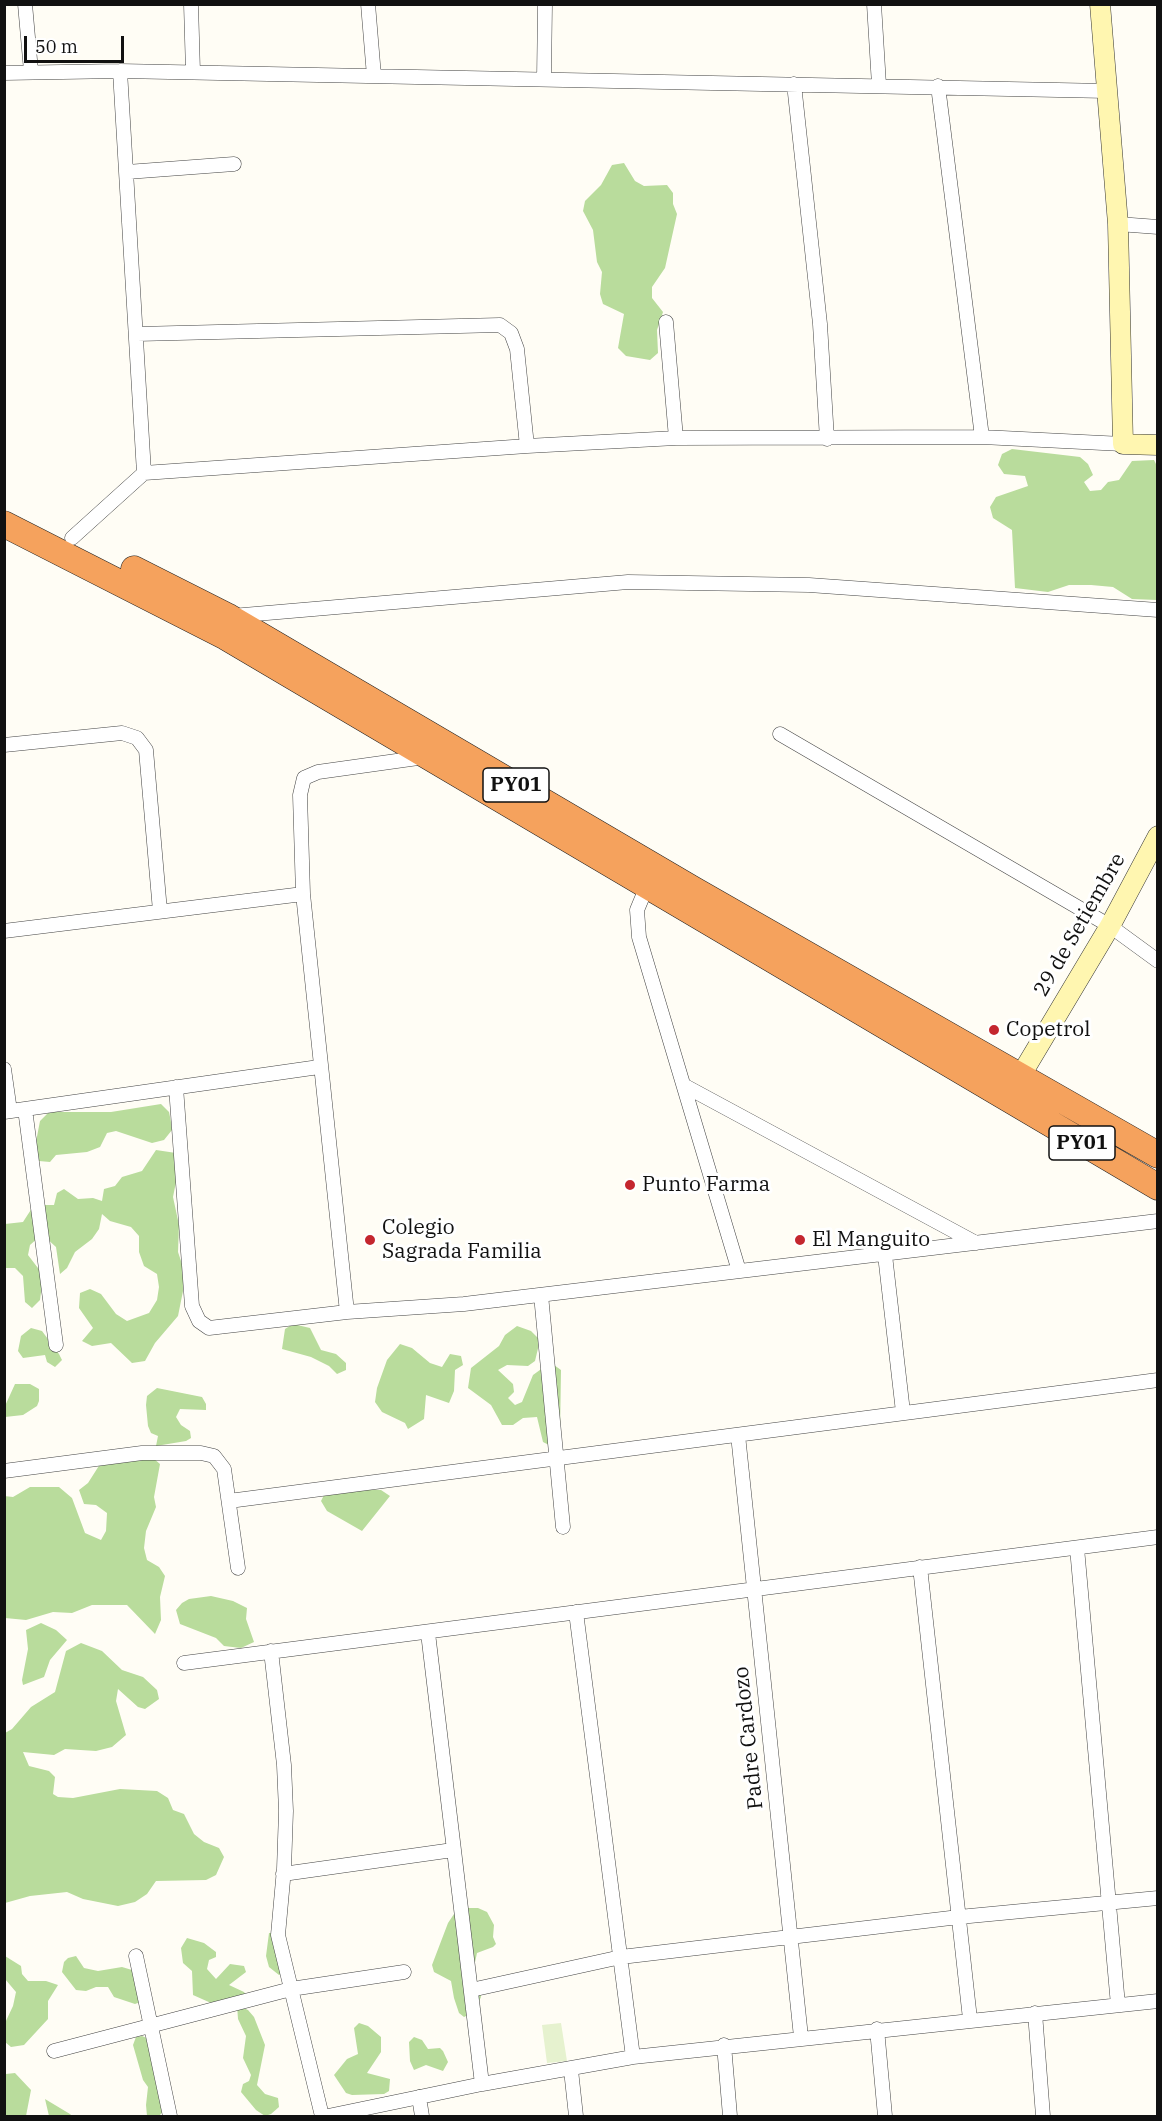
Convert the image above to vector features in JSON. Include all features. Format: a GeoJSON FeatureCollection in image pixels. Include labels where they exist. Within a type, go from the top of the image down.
{"type":"FeatureCollection","features":[{"type":"Feature","properties":{"kind":"highway","name":"PY01"},"geometry":{"type":"LineString","coordinates":[[4,506],[228,616],[684,884],[1158,1155]]}},
{"type":"Feature","properties":{"kind":"highway","name":"PY01"},"geometry":{"type":"LineString","coordinates":[[4,524],[226,637],[1158,1187]]}},
{"type":"Feature","properties":{"kind":"street"},"geometry":{"type":"LineString","coordinates":[[25,4],[31,71]]}},
{"type":"Feature","properties":{"kind":"street"},"geometry":{"type":"LineString","coordinates":[[191,4],[193,72]]}},
{"type":"Feature","properties":{"kind":"street"},"geometry":{"type":"LineString","coordinates":[[368,4],[374,76]]}},
{"type":"Feature","properties":{"kind":"street"},"geometry":{"type":"LineString","coordinates":[[544,79],[545,4]]}},
{"type":"Feature","properties":{"kind":"street"},"geometry":{"type":"LineString","coordinates":[[874,4],[879,86]]}},
{"type":"Feature","properties":{"kind":"street"},"geometry":{"type":"LineString","coordinates":[[1100,4],[1118,225],[1123,444]]}},
{"type":"Feature","properties":{"kind":"street"},"geometry":{"type":"LineString","coordinates":[[4,73],[31,71],[193,72],[938,86],[1107,92]]}},
{"type":"Feature","properties":{"kind":"street"},"geometry":{"type":"LineString","coordinates":[[120,71],[144,474]]}},
{"type":"Feature","properties":{"kind":"street"},"geometry":{"type":"LineString","coordinates":[[794,84],[820,324],[827,439]]}},
{"type":"Feature","properties":{"kind":"street"},"geometry":{"type":"LineString","coordinates":[[938,86],[982,437]]}},
{"type":"Feature","properties":{"kind":"street"},"geometry":{"type":"LineString","coordinates":[[127,172],[234,164]]}},
{"type":"Feature","properties":{"kind":"street"},"geometry":{"type":"LineString","coordinates":[[1118,225],[1158,227]]}},
{"type":"Feature","properties":{"kind":"street"},"geometry":{"type":"LineString","coordinates":[[666,322],[676,438]]}},
{"type":"Feature","properties":{"kind":"street"},"geometry":{"type":"LineString","coordinates":[[137,334],[500,325],[511,333],[517,349],[528,446]]}},
{"type":"Feature","properties":{"kind":"street"},"geometry":{"type":"LineString","coordinates":[[72,538],[144,474],[528,446],[676,438],[982,437],[1158,445]]}},
{"type":"Feature","properties":{"kind":"street"},"geometry":{"type":"LineString","coordinates":[[228,616],[628,582],[809,585],[1158,610]]}},
{"type":"Feature","properties":{"kind":"street"},"geometry":{"type":"LineString","coordinates":[[4,746],[122,733],[137,738],[146,750],[160,911]]}},
{"type":"Feature","properties":{"kind":"street"},"geometry":{"type":"LineString","coordinates":[[780,734],[1110,926],[1158,961]]}},
{"type":"Feature","properties":{"kind":"street"},"geometry":{"type":"LineString","coordinates":[[347,1312],[319,1067],[303,894],[300,795],[304,778],[318,772],[430,757]]}},
{"type":"Feature","properties":{"kind":"street","name":"29 de Setiembre"},"geometry":{"type":"LineString","coordinates":[[1007,1099],[1110,926],[1158,836]]}},
{"type":"Feature","properties":{"kind":"street"},"geometry":{"type":"LineString","coordinates":[[647,886],[637,910],[639,937],[739,1271]]}},
{"type":"Feature","properties":{"kind":"street"},"geometry":{"type":"LineString","coordinates":[[4,931],[303,894]]}},
{"type":"Feature","properties":{"kind":"street"},"geometry":{"type":"LineString","coordinates":[[4,1069],[7,1111],[319,1067]]}},
{"type":"Feature","properties":{"kind":"street"},"geometry":{"type":"LineString","coordinates":[[685,1086],[975,1243]]}},
{"type":"Feature","properties":{"kind":"street"},"geometry":{"type":"LineString","coordinates":[[176,1087],[192,1306],[199,1321],[209,1328],[347,1312],[464,1304],[1158,1221]]}},
{"type":"Feature","properties":{"kind":"street"},"geometry":{"type":"LineString","coordinates":[[25,1109],[56,1346]]}},
{"type":"Feature","properties":{"kind":"street"},"geometry":{"type":"LineString","coordinates":[[885,1255],[903,1412]]}},
{"type":"Feature","properties":{"kind":"street"},"geometry":{"type":"LineString","coordinates":[[541,1295],[563,1527]]}},
{"type":"Feature","properties":{"kind":"street"},"geometry":{"type":"LineString","coordinates":[[229,1501],[1158,1380]]}},
{"type":"Feature","properties":{"kind":"street","name":"Padre Cardozo"},"geometry":{"type":"LineString","coordinates":[[738,1435],[801,2037]]}},
{"type":"Feature","properties":{"kind":"street"},"geometry":{"type":"LineString","coordinates":[[4,1471],[142,1453],[201,1453],[214,1456],[224,1469],[238,1568]]}},
{"type":"Feature","properties":{"kind":"street"},"geometry":{"type":"LineString","coordinates":[[184,1663],[1158,1537]]}},
{"type":"Feature","properties":{"kind":"street"},"geometry":{"type":"LineString","coordinates":[[1077,1548],[1118,2005]]}},
{"type":"Feature","properties":{"kind":"street"},"geometry":{"type":"LineString","coordinates":[[920,1567],[970,2019]]}},
{"type":"Feature","properties":{"kind":"street"},"geometry":{"type":"LineString","coordinates":[[576,1612],[633,2057]]}},
{"type":"Feature","properties":{"kind":"street"},"geometry":{"type":"LineString","coordinates":[[428,1633],[482,2084]]}},
{"type":"Feature","properties":{"kind":"street"},"geometry":{"type":"LineString","coordinates":[[271,1651],[284,1766],[283,1874],[278,1935],[322,2116]]}},
{"type":"Feature","properties":{"kind":"street"},"geometry":{"type":"LineString","coordinates":[[283,1874],[453,1851]]}},
{"type":"Feature","properties":{"kind":"street"},"geometry":{"type":"LineString","coordinates":[[471,1990],[621,1957],[960,1917],[1158,1898]]}},
{"type":"Feature","properties":{"kind":"street"},"geometry":{"type":"LineString","coordinates":[[136,1956],[170,2116]]}},
{"type":"Feature","properties":{"kind":"street"},"geometry":{"type":"LineString","coordinates":[[54,2051],[150,2024],[291,1989],[404,1972]]}},
{"type":"Feature","properties":{"kind":"street"},"geometry":{"type":"LineString","coordinates":[[328,2116],[482,2084],[571,2070],[633,2057],[801,2037],[1158,2001]]}},
{"type":"Feature","properties":{"kind":"street"},"geometry":{"type":"LineString","coordinates":[[1035,2013],[1043,2116]]}},
{"type":"Feature","properties":{"kind":"street"},"geometry":{"type":"LineString","coordinates":[[877,2029],[885,2116]]}},
{"type":"Feature","properties":{"kind":"street"},"geometry":{"type":"LineString","coordinates":[[724,2046],[730,2116]]}},
{"type":"Feature","properties":{"kind":"street"},"geometry":{"type":"LineString","coordinates":[[571,2070],[576,2116]]}},
{"type":"Feature","properties":{"kind":"street"},"geometry":{"type":"LineString","coordinates":[[419,2097],[422,2116]]}},
{"type":"Feature","properties":{"kind":"green space"},"geometry":{"type":"Polygon","coordinates":[[[624,163],[635,181],[644,186],[667,185],[673,193],[673,204],[677,214],[665,268],[652,287],[652,298],[663,312],[657,330],[658,353],[650,360],[626,356],[618,348],[624,314],[603,304],[600,294],[602,272],[597,262],[593,230],[583,211],[585,201],[601,185],[612,165],[624,163]]]}},
{"type":"Feature","properties":{"kind":"green space"},"geometry":{"type":"Polygon","coordinates":[[[1012,449],[1080,457],[1088,464],[1093,475],[1084,482],[1090,491],[1101,490],[1108,482],[1119,480],[1132,461],[1154,460],[1158,468],[1157,600],[1132,599],[1113,587],[1091,585],[1069,585],[1048,592],[1015,588],[1012,530],[993,518],[990,507],[996,497],[1028,486],[1025,476],[1004,474],[998,465],[1002,454],[1012,449]]]}},
{"type":"Feature","properties":{"kind":"green space"},"geometry":{"type":"Polygon","coordinates":[[[161,1104],[169,1112],[172,1130],[164,1140],[152,1143],[116,1131],[107,1133],[100,1147],[87,1152],[56,1155],[50,1162],[39,1161],[34,1152],[40,1121],[49,1112],[111,1112],[161,1104]]]}},
{"type":"Feature","properties":{"kind":"green space"},"geometry":{"type":"Polygon","coordinates":[[[156,1150],[176,1153],[178,1172],[173,1197],[179,1225],[178,1252],[184,1270],[183,1291],[178,1316],[155,1343],[145,1361],[132,1363],[111,1343],[92,1346],[82,1341],[93,1328],[79,1308],[80,1293],[90,1289],[101,1294],[116,1314],[127,1321],[149,1313],[157,1300],[159,1287],[157,1274],[144,1266],[139,1252],[139,1236],[131,1227],[110,1221],[102,1214],[99,1229],[92,1239],[75,1252],[67,1268],[60,1274],[56,1247],[45,1237],[39,1237],[30,1245],[28,1255],[41,1272],[42,1285],[40,1300],[32,1308],[25,1302],[23,1276],[15,1268],[5,1268],[5,1224],[23,1222],[34,1205],[54,1205],[57,1193],[64,1189],[78,1199],[93,1198],[102,1201],[104,1189],[115,1186],[122,1177],[142,1171],[156,1150]]]}},
{"type":"Feature","properties":{"kind":"green space"},"geometry":{"type":"Polygon","coordinates":[[[293,1324],[310,1328],[321,1350],[336,1354],[346,1363],[346,1370],[337,1374],[329,1366],[311,1357],[282,1349],[285,1329],[293,1324]]]}},
{"type":"Feature","properties":{"kind":"green space"},"geometry":{"type":"Polygon","coordinates":[[[517,1326],[531,1331],[540,1340],[535,1361],[528,1366],[507,1365],[498,1370],[513,1384],[514,1392],[508,1398],[515,1405],[522,1402],[533,1375],[544,1367],[554,1365],[561,1370],[560,1433],[549,1445],[543,1442],[537,1417],[523,1418],[513,1425],[502,1425],[491,1405],[468,1388],[471,1368],[499,1346],[505,1335],[517,1326]]]}},
{"type":"Feature","properties":{"kind":"green space"},"geometry":{"type":"Polygon","coordinates":[[[31,1328],[42,1331],[59,1354],[62,1360],[55,1367],[47,1362],[45,1355],[23,1358],[18,1351],[21,1336],[31,1328]]]}},
{"type":"Feature","properties":{"kind":"green space"},"geometry":{"type":"Polygon","coordinates":[[[400,1344],[412,1348],[430,1363],[442,1367],[450,1354],[461,1356],[463,1365],[455,1370],[454,1391],[449,1403],[426,1395],[424,1419],[408,1429],[405,1423],[382,1412],[375,1402],[377,1388],[387,1360],[400,1344]]]}},
{"type":"Feature","properties":{"kind":"green space"},"geometry":{"type":"Polygon","coordinates":[[[15,1384],[30,1384],[39,1389],[39,1401],[37,1406],[23,1415],[5,1417],[5,1406],[15,1384]]]}},
{"type":"Feature","properties":{"kind":"green space"},"geometry":{"type":"Polygon","coordinates":[[[157,1388],[202,1397],[206,1410],[180,1409],[176,1417],[181,1425],[190,1431],[191,1438],[186,1441],[156,1446],[158,1436],[151,1433],[148,1426],[146,1405],[147,1396],[157,1388]]]}},
{"type":"Feature","properties":{"kind":"green space"},"geometry":{"type":"Polygon","coordinates":[[[153,1458],[160,1464],[154,1497],[156,1507],[146,1531],[144,1548],[147,1560],[159,1567],[165,1576],[160,1597],[161,1620],[155,1634],[127,1605],[92,1605],[72,1613],[53,1612],[26,1620],[5,1618],[4,1496],[13,1497],[30,1487],[59,1487],[72,1498],[85,1533],[101,1540],[106,1531],[107,1513],[96,1505],[84,1504],[79,1490],[88,1483],[102,1461],[153,1458]]]}},
{"type":"Feature","properties":{"kind":"green space"},"geometry":{"type":"Polygon","coordinates":[[[356,1489],[381,1490],[390,1496],[362,1531],[327,1511],[321,1501],[324,1495],[356,1489]]]}},
{"type":"Feature","properties":{"kind":"green space"},"geometry":{"type":"Polygon","coordinates":[[[211,1596],[233,1601],[247,1608],[246,1619],[254,1642],[241,1648],[224,1646],[216,1638],[180,1624],[176,1610],[182,1603],[189,1599],[211,1596]]]}},
{"type":"Feature","properties":{"kind":"green space"},"geometry":{"type":"Polygon","coordinates":[[[41,1623],[56,1630],[67,1640],[50,1660],[44,1677],[23,1685],[28,1649],[26,1630],[41,1623]]]}},
{"type":"Feature","properties":{"kind":"green space"},"geometry":{"type":"Polygon","coordinates":[[[81,1643],[102,1651],[122,1670],[143,1677],[157,1690],[159,1699],[145,1709],[138,1707],[118,1689],[116,1701],[126,1735],[112,1747],[96,1751],[65,1749],[54,1755],[23,1752],[29,1766],[49,1771],[55,1777],[53,1794],[58,1797],[73,1798],[120,1789],[157,1791],[168,1798],[173,1810],[184,1814],[194,1834],[204,1842],[219,1848],[224,1857],[216,1875],[206,1880],[156,1881],[147,1894],[135,1902],[118,1906],[83,1899],[67,1892],[30,1896],[5,1903],[5,1733],[12,1729],[31,1707],[55,1692],[66,1651],[81,1643]]]}},
{"type":"Feature","properties":{"kind":"green space"},"geometry":{"type":"Polygon","coordinates":[[[478,1908],[487,1912],[494,1925],[493,1937],[496,1944],[477,1953],[474,1967],[481,1997],[474,2012],[464,2017],[459,2013],[451,1981],[434,1972],[432,1965],[448,1923],[456,1911],[478,1908]]]}},
{"type":"Feature","properties":{"kind":"green space"},"geometry":{"type":"Polygon","coordinates":[[[269,1933],[275,1933],[284,1973],[279,1975],[269,1967],[266,1956],[269,1933]]]}},
{"type":"Feature","properties":{"kind":"green space"},"geometry":{"type":"Polygon","coordinates":[[[187,1938],[204,1943],[216,1952],[216,1957],[209,1960],[207,1969],[216,1979],[230,1964],[244,1966],[246,1972],[229,1985],[244,1992],[247,1997],[225,2005],[211,2003],[193,1995],[192,1971],[183,1963],[181,1948],[187,1938]]]}},
{"type":"Feature","properties":{"kind":"green space"},"geometry":{"type":"Polygon","coordinates":[[[5,1956],[21,1966],[22,1974],[28,1981],[46,1981],[58,1985],[48,2001],[48,2019],[24,2045],[11,2047],[5,2042],[5,2023],[13,2006],[16,1992],[5,1979],[5,1956]]]}},
{"type":"Feature","properties":{"kind":"green space"},"geometry":{"type":"Polygon","coordinates":[[[76,1956],[84,1968],[98,1971],[122,1967],[132,1970],[143,2001],[135,2004],[114,1997],[108,1987],[96,1987],[86,1991],[76,1990],[62,1972],[64,1962],[76,1956]]]}},
{"type":"Feature","properties":{"kind":"green space"},"geometry":{"type":"Polygon","coordinates":[[[237,2005],[248,2010],[254,2017],[265,2045],[257,2085],[265,2094],[278,2098],[279,2107],[265,2116],[256,2110],[241,2092],[243,2084],[249,2081],[251,2075],[243,2058],[246,2036],[238,2019],[237,2005]]]}},
{"type":"Feature","properties":{"kind":"green space"},"geometry":{"type":"Polygon","coordinates":[[[359,2023],[368,2026],[381,2037],[381,2052],[367,2073],[390,2079],[389,2091],[384,2094],[352,2095],[346,2093],[334,2075],[347,2059],[358,2054],[354,2028],[359,2023]]]}},
{"type":"Feature","properties":{"kind":"green space"},"geometry":{"type":"Polygon","coordinates":[[[561,2023],[567,2061],[547,2063],[542,2025],[561,2023]]]}},
{"type":"Feature","properties":{"kind":"green space"},"geometry":{"type":"Polygon","coordinates":[[[142,2036],[149,2039],[172,2091],[168,2106],[159,2116],[147,2116],[148,2087],[143,2080],[133,2045],[136,2037],[142,2036]]]}},
{"type":"Feature","properties":{"kind":"green space"},"geometry":{"type":"Polygon","coordinates":[[[414,2037],[422,2040],[428,2049],[440,2048],[443,2051],[448,2062],[443,2071],[426,2065],[414,2070],[410,2061],[409,2042],[414,2037]]]}},
{"type":"Feature","properties":{"kind":"green space"},"geometry":{"type":"Polygon","coordinates":[[[15,2073],[31,2090],[26,2116],[5,2116],[6,2074],[15,2073]]]}},
{"type":"Feature","properties":{"kind":"green space"},"geometry":{"type":"Polygon","coordinates":[[[45,2099],[70,2114],[72,2116],[49,2116],[45,2099]]]}},
{"type":"Feature","properties":{"kind":"place","name":"Copetrol"},"geometry":{"type":"Point","coordinates":[994,1030]}},
{"type":"Feature","properties":{"kind":"place","name":"Punto Farma"},"geometry":{"type":"Point","coordinates":[630,1185]}},
{"type":"Feature","properties":{"kind":"place","name":"Colegio Sagrada Familia"},"geometry":{"type":"Point","coordinates":[370,1240]}},
{"type":"Feature","properties":{"kind":"place","name":"El Manguito"},"geometry":{"type":"Point","coordinates":[800,1240]}}]}
